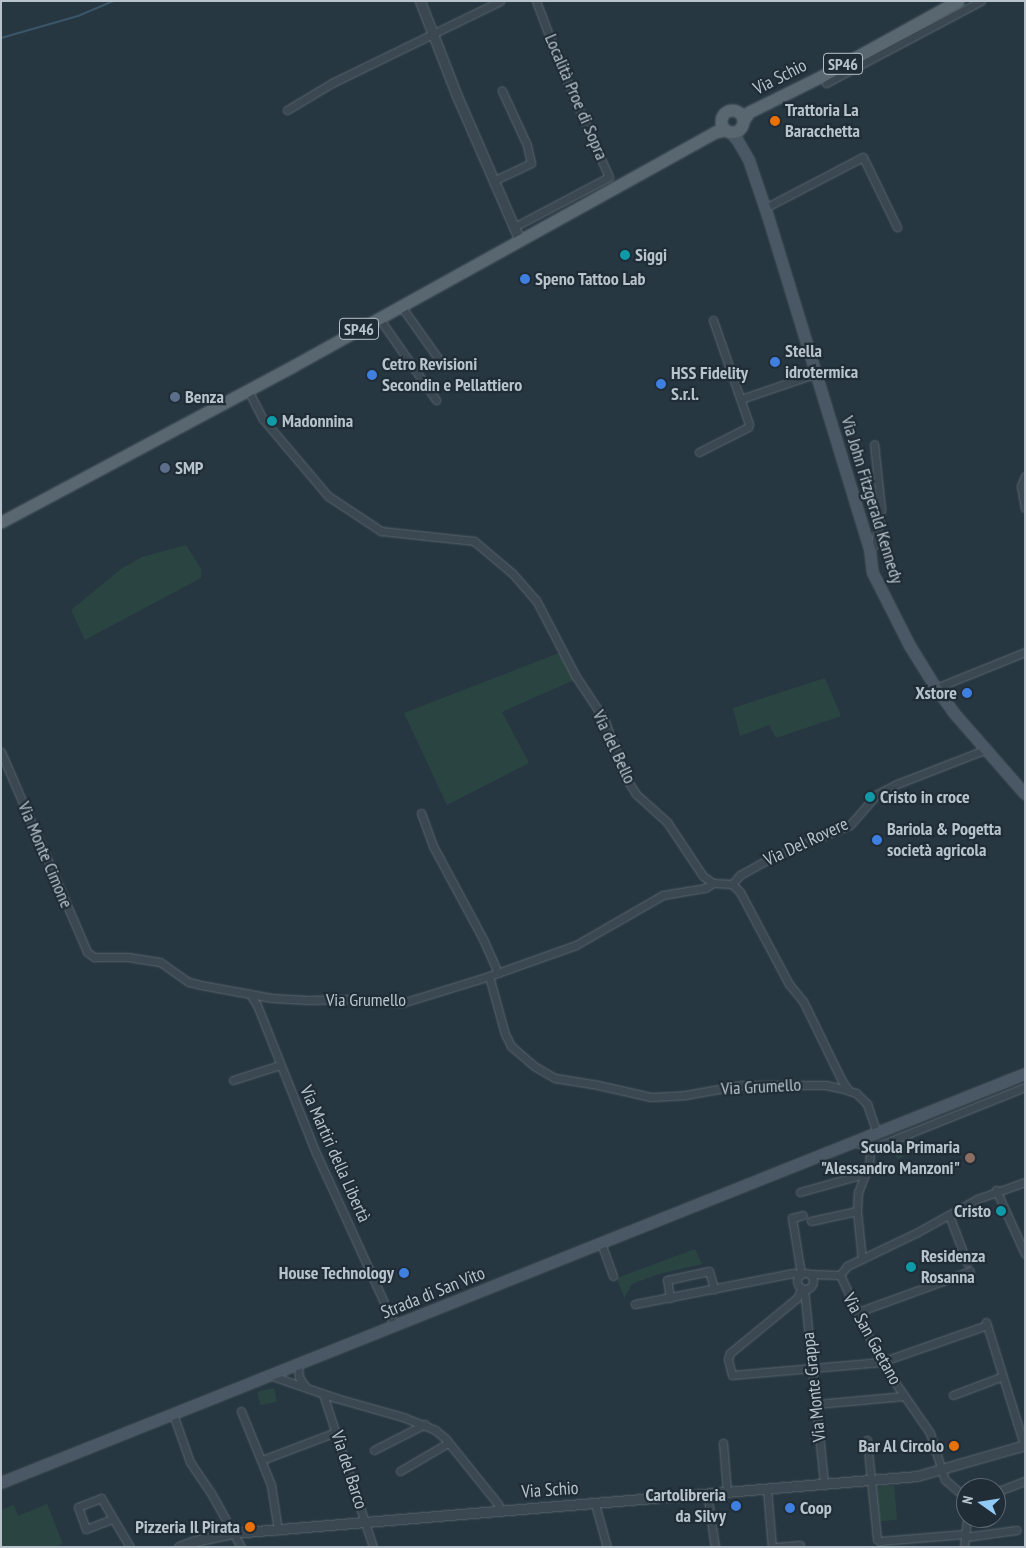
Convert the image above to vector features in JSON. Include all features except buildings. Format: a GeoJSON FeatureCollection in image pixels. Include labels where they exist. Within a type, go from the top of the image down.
{"type":"FeatureCollection","features":[{"type":"Feature","properties":{"kind":"main road","name":"Via Schio"},"geometry":{"type":"LineString","coordinates":[[733,126],[958,1]]}},
{"type":"Feature","properties":{"kind":"main road","name":"Via John Fitzgerald Kennedy"},"geometry":{"type":"LineString","coordinates":[[733,126],[749,160],[817,373],[870,550],[873,573],[889,609],[936,688],[954,713],[1025,794]]}},
{"type":"Feature","properties":{"kind":"main road","name":"SP46"},"geometry":{"type":"LineString","coordinates":[[1,522],[733,126]]}},
{"type":"Feature","properties":{"kind":"main road"},"geometry":{"type":"LineString","coordinates":[[877,1133],[1025,1074]]}},
{"type":"Feature","properties":{"kind":"main road","name":"Strada di San Vito"},"geometry":{"type":"LineString","coordinates":[[1,1483],[877,1133]]}},
{"type":"Feature","properties":{"kind":"street"},"geometry":{"type":"LineString","coordinates":[[420,1],[493,181],[520,241]]}},
{"type":"Feature","properties":{"kind":"street"},"geometry":{"type":"LineString","coordinates":[[288,110],[332,83],[433,32],[500,1]]}},
{"type":"Feature","properties":{"kind":"street","name":"Località Proe di Sopra"},"geometry":{"type":"LineString","coordinates":[[514,228],[609,177],[564,75],[536,1]]}},
{"type":"Feature","properties":{"kind":"street","name":"Via Schio"},"geometry":{"type":"LineString","coordinates":[[826,83],[981,1]]}},
{"type":"Feature","properties":{"kind":"street"},"geometry":{"type":"LineString","coordinates":[[493,181],[531,163],[527,145],[502,91]]}},
{"type":"Feature","properties":{"kind":"street"},"geometry":{"type":"LineString","coordinates":[[765,208],[863,157],[898,226]]}},
{"type":"Feature","properties":{"kind":"street"},"geometry":{"type":"LineString","coordinates":[[401,306],[438,358]]}},
{"type":"Feature","properties":{"kind":"street"},"geometry":{"type":"LineString","coordinates":[[379,318],[436,400]]}},
{"type":"Feature","properties":{"kind":"street"},"geometry":{"type":"LineString","coordinates":[[699,452],[748,426],[741,399],[712,320]]}},
{"type":"Feature","properties":{"kind":"street"},"geometry":{"type":"LineString","coordinates":[[741,399],[817,373]]}},
{"type":"Feature","properties":{"kind":"street","name":"Via del Bello"},"geometry":{"type":"LineString","coordinates":[[248,390],[263,419],[328,496],[381,531],[474,541],[513,574],[536,600],[575,675],[604,719],[626,778],[636,794],[667,822],[703,876],[714,883]]}},
{"type":"Feature","properties":{"kind":"street"},"geometry":{"type":"LineString","coordinates":[[870,550],[874,544],[881,510],[874,444]]}},
{"type":"Feature","properties":{"kind":"street"},"geometry":{"type":"LineString","coordinates":[[1025,476],[1021,486],[1025,508]]}},
{"type":"Feature","properties":{"kind":"street"},"geometry":{"type":"LineString","coordinates":[[936,688],[1025,652]]}},
{"type":"Feature","properties":{"kind":"street","name":"Via Del Rovere"},"geometry":{"type":"LineString","coordinates":[[732,884],[740,875],[773,857],[850,825],[877,794],[897,784],[987,749]]}},
{"type":"Feature","properties":{"kind":"street","name":"Via Monte Cimone"},"geometry":{"type":"LineString","coordinates":[[1,752],[87,952],[91,956]]}},
{"type":"Feature","properties":{"kind":"street"},"geometry":{"type":"LineString","coordinates":[[420,813],[433,846],[483,939],[498,973]]}},
{"type":"Feature","properties":{"kind":"street"},"geometry":{"type":"LineString","coordinates":[[489,976],[576,945],[663,894],[699,889],[714,883],[732,884],[747,903],[789,984],[803,1001],[842,1082],[849,1091],[856,1093],[867,1104],[877,1133]]}},
{"type":"Feature","properties":{"kind":"street","name":"Via Grumello"},"geometry":{"type":"LineString","coordinates":[[91,956],[148,959],[160,962],[189,982],[250,994],[308,1000],[353,999],[402,1003],[489,976],[505,1034],[511,1046],[534,1066],[554,1078],[598,1085],[652,1098],[685,1095],[742,1084],[826,1085],[849,1091]]}},
{"type":"Feature","properties":{"kind":"street","name":"Via Martiri della Libertà"},"geometry":{"type":"LineString","coordinates":[[250,994],[257,1005],[316,1152],[395,1326]]}},
{"type":"Feature","properties":{"kind":"street"},"geometry":{"type":"LineString","coordinates":[[233,1080],[239,1080],[280,1065]]}},
{"type":"Feature","properties":{"kind":"street"},"geometry":{"type":"LineString","coordinates":[[868,1150],[1025,1087]]}},
{"type":"Feature","properties":{"kind":"street"},"geometry":{"type":"LineString","coordinates":[[856,1142],[868,1150]]}},
{"type":"Feature","properties":{"kind":"street"},"geometry":{"type":"LineString","coordinates":[[862,1259],[857,1211],[858,1192],[869,1164],[868,1150]]}},
{"type":"Feature","properties":{"kind":"street"},"geometry":{"type":"LineString","coordinates":[[800,1192],[864,1174]]}},
{"type":"Feature","properties":{"kind":"street","name":"Via San Gaetano"},"geometry":{"type":"LineString","coordinates":[[956,1490],[948,1484],[941,1470],[930,1433],[881,1362],[840,1275],[847,1266],[996,1190],[1025,1182]]}},
{"type":"Feature","properties":{"kind":"street"},"geometry":{"type":"LineString","coordinates":[[996,1190],[1025,1254]]}},
{"type":"Feature","properties":{"kind":"street"},"geometry":{"type":"LineString","coordinates":[[811,1221],[857,1211]]}},
{"type":"Feature","properties":{"kind":"street"},"geometry":{"type":"LineString","coordinates":[[799,1277],[792,1218],[803,1215]]}},
{"type":"Feature","properties":{"kind":"street"},"geometry":{"type":"LineString","coordinates":[[949,1215],[967,1263]]}},
{"type":"Feature","properties":{"kind":"street"},"geometry":{"type":"LineString","coordinates":[[601,1243],[613,1276]]}},
{"type":"Feature","properties":{"kind":"street"},"geometry":{"type":"LineString","coordinates":[[670,1298],[667,1280],[709,1271],[714,1289]]}},
{"type":"Feature","properties":{"kind":"street"},"geometry":{"type":"LineString","coordinates":[[858,1312],[970,1271]]}},
{"type":"Feature","properties":{"kind":"street"},"geometry":{"type":"LineString","coordinates":[[635,1304],[797,1273],[806,1288]]}},
{"type":"Feature","properties":{"kind":"street"},"geometry":{"type":"LineString","coordinates":[[799,1277],[810,1274],[840,1275]]}},
{"type":"Feature","properties":{"kind":"street","name":"Via Monte Grappa"},"geometry":{"type":"LineString","coordinates":[[810,1274],[813,1281],[806,1288],[824,1484]]}},
{"type":"Feature","properties":{"kind":"street"},"geometry":{"type":"LineString","coordinates":[[830,1276],[806,1288],[797,1298],[729,1356],[732,1375],[881,1362],[987,1324],[1024,1445]]}},
{"type":"Feature","properties":{"kind":"street"},"geometry":{"type":"LineString","coordinates":[[295,1367],[295,1384]]}},
{"type":"Feature","properties":{"kind":"street"},"geometry":{"type":"LineString","coordinates":[[295,1367],[299,1377],[308,1388]]}},
{"type":"Feature","properties":{"kind":"street"},"geometry":{"type":"LineString","coordinates":[[272,1376],[323,1394],[424,1424],[435,1430],[498,1504],[500,1511]]}},
{"type":"Feature","properties":{"kind":"street"},"geometry":{"type":"LineString","coordinates":[[953,1395],[1002,1376]]}},
{"type":"Feature","properties":{"kind":"street","name":"Via del Barco"},"geometry":{"type":"LineString","coordinates":[[323,1394],[373,1547]]}},
{"type":"Feature","properties":{"kind":"street"},"geometry":{"type":"LineString","coordinates":[[817,1404],[904,1396]]}},
{"type":"Feature","properties":{"kind":"street"},"geometry":{"type":"LineString","coordinates":[[241,1411],[271,1485],[278,1530]]}},
{"type":"Feature","properties":{"kind":"street"},"geometry":{"type":"LineString","coordinates":[[173,1414],[190,1462],[211,1493],[241,1547]]}},
{"type":"Feature","properties":{"kind":"street"},"geometry":{"type":"LineString","coordinates":[[374,1450],[424,1424]]}},
{"type":"Feature","properties":{"kind":"street"},"geometry":{"type":"LineString","coordinates":[[262,1460],[336,1432]]}},
{"type":"Feature","properties":{"kind":"street"},"geometry":{"type":"LineString","coordinates":[[867,1440],[875,1536],[880,1541],[965,1536],[1018,1530]]}},
{"type":"Feature","properties":{"kind":"street"},"geometry":{"type":"LineString","coordinates":[[400,1471],[448,1443]]}},
{"type":"Feature","properties":{"kind":"street"},"geometry":{"type":"LineString","coordinates":[[722,1443],[727,1492]]}},
{"type":"Feature","properties":{"kind":"street","name":"Via Schio"},"geometry":{"type":"LineString","coordinates":[[179,1547],[195,1541],[233,1533],[917,1476],[1024,1445]]}},
{"type":"Feature","properties":{"kind":"street"},"geometry":{"type":"LineString","coordinates":[[1006,1488],[1025,1481]]}},
{"type":"Feature","properties":{"kind":"street"},"geometry":{"type":"LineString","coordinates":[[767,1489],[772,1547]]}},
{"type":"Feature","properties":{"kind":"street"},"geometry":{"type":"LineString","coordinates":[[707,1493],[715,1547]]}},
{"type":"Feature","properties":{"kind":"street"},"geometry":{"type":"LineString","coordinates":[[112,1519],[86,1529],[78,1507],[101,1498],[130,1547]]}},
{"type":"Feature","properties":{"kind":"street"},"geometry":{"type":"LineString","coordinates":[[594,1504],[607,1547]]}},
{"type":"Feature","properties":{"kind":"street"},"geometry":{"type":"LineString","coordinates":[[964,1547],[966,1528]]}},
{"type":"Feature","properties":{"kind":"street"},"geometry":{"type":"LineString","coordinates":[[776,1547],[800,1544]]}},
{"type":"Feature","properties":{"kind":"green space"},"geometry":{"type":"Polygon","coordinates":[[[186,545],[201,569],[201,578],[85,640],[71,610],[121,569],[142,557],[186,545]]]}},
{"type":"Feature","properties":{"kind":"green space"},"geometry":{"type":"Polygon","coordinates":[[[559,653],[574,680],[502,712],[529,763],[447,805],[404,713],[559,653]]]}},
{"type":"Feature","properties":{"kind":"green space"},"geometry":{"type":"Polygon","coordinates":[[[825,678],[841,716],[776,738],[769,725],[740,736],[733,708],[825,678]]]}},
{"type":"Feature","properties":{"kind":"green space"},"geometry":{"type":"Polygon","coordinates":[[[912,1136],[919,1148],[898,1160],[891,1148],[912,1136]]]}},
{"type":"Feature","properties":{"kind":"green space"},"geometry":{"type":"Polygon","coordinates":[[[695,1249],[702,1264],[659,1274],[632,1284],[624,1298],[617,1278],[695,1249]]]}},
{"type":"Feature","properties":{"kind":"green space"},"geometry":{"type":"Polygon","coordinates":[[[274,1388],[277,1402],[260,1405],[257,1392],[274,1388]]]}},
{"type":"Feature","properties":{"kind":"green space"},"geometry":{"type":"Polygon","coordinates":[[[894,1485],[897,1520],[878,1522],[875,1487],[894,1485]]]}},
{"type":"Feature","properties":{"kind":"green space"},"geometry":{"type":"Polygon","coordinates":[[[47,1504],[63,1544],[55,1547],[1,1547],[1,1510],[14,1505],[18,1516],[47,1504]]]}},
{"type":"Feature","properties":{"kind":"waterway"},"geometry":{"type":"LineString","coordinates":[[1,38],[78,16],[114,1]]}},
{"type":"Feature","properties":{"kind":"place","name":"Trattoria La Baracchetta"},"geometry":{"type":"Point","coordinates":[775,121]}},
{"type":"Feature","properties":{"kind":"place","name":"Siggi"},"geometry":{"type":"Point","coordinates":[625,255]}},
{"type":"Feature","properties":{"kind":"place","name":"Speno Tattoo Lab"},"geometry":{"type":"Point","coordinates":[525,279]}},
{"type":"Feature","properties":{"kind":"place","name":"Stella idrotermica"},"geometry":{"type":"Point","coordinates":[775,362]}},
{"type":"Feature","properties":{"kind":"place","name":"Cetro Revisioni Secondin e Pellattiero"},"geometry":{"type":"Point","coordinates":[372,375]}},
{"type":"Feature","properties":{"kind":"place","name":"HSS Fidelity S.r.l."},"geometry":{"type":"Point","coordinates":[661,384]}},
{"type":"Feature","properties":{"kind":"place","name":"Benza"},"geometry":{"type":"Point","coordinates":[175,397]}},
{"type":"Feature","properties":{"kind":"place","name":"Madonnina"},"geometry":{"type":"Point","coordinates":[272,421]}},
{"type":"Feature","properties":{"kind":"place","name":"SMP"},"geometry":{"type":"Point","coordinates":[165,468]}},
{"type":"Feature","properties":{"kind":"place","name":"Xstore"},"geometry":{"type":"Point","coordinates":[967,693]}},
{"type":"Feature","properties":{"kind":"place","name":"Cristo in croce"},"geometry":{"type":"Point","coordinates":[870,797]}},
{"type":"Feature","properties":{"kind":"place","name":"Bariola & Pogetta società agricola"},"geometry":{"type":"Point","coordinates":[877,840]}},
{"type":"Feature","properties":{"kind":"place","name":"Scuola Primaria \"Alessandro Manzoni\""},"geometry":{"type":"Point","coordinates":[970,1158]}},
{"type":"Feature","properties":{"kind":"place","name":"Cristo"},"geometry":{"type":"Point","coordinates":[1001,1211]}},
{"type":"Feature","properties":{"kind":"place","name":"Residenza Rosanna"},"geometry":{"type":"Point","coordinates":[911,1267]}},
{"type":"Feature","properties":{"kind":"place","name":"House Technology"},"geometry":{"type":"Point","coordinates":[404,1273]}},
{"type":"Feature","properties":{"kind":"place","name":"Bar Al Circolo"},"geometry":{"type":"Point","coordinates":[954,1446]}},
{"type":"Feature","properties":{"kind":"place","name":"Cartolibreria da Silvy"},"geometry":{"type":"Point","coordinates":[736,1506]}},
{"type":"Feature","properties":{"kind":"place","name":"Coop"},"geometry":{"type":"Point","coordinates":[790,1508]}},
{"type":"Feature","properties":{"kind":"place","name":"Pizzeria Il Pirata"},"geometry":{"type":"Point","coordinates":[250,1527]}}]}
